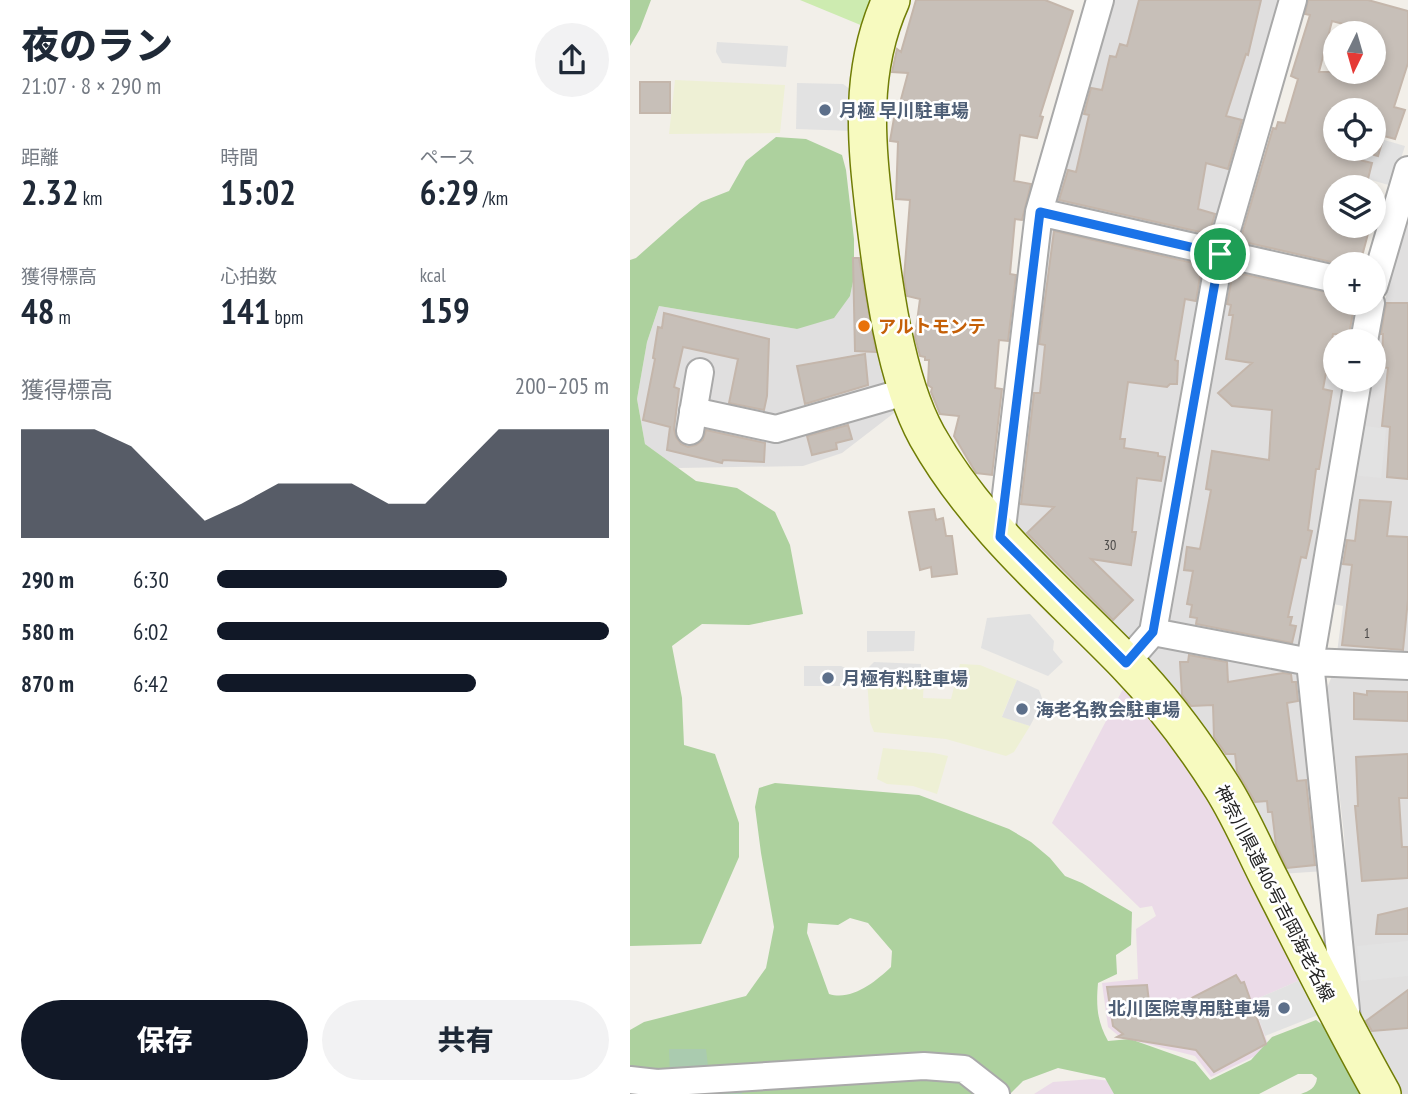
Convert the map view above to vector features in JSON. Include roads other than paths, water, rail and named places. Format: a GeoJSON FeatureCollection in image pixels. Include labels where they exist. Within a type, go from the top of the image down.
{"type":"FeatureCollection","features":[{"type":"Feature","properties":{"kind":"main road","name":"神奈川県道406号吉岡海老名線"},"geometry":{"type":"LineString","coordinates":[[891,0],[872,56],[866,97],[870,178],[882,272],[908,391],[927,435],[971,501],[1000,537],[1163,703],[1223,789],[1349,1036],[1382,1094]]}},
{"type":"Feature","properties":{"kind":"street"},"geometry":{"type":"LineString","coordinates":[[1000,537],[1040,212],[1100,0]]}},
{"type":"Feature","properties":{"kind":"street"},"geometry":{"type":"LineString","coordinates":[[1126,663],[1153,632],[1220,254],[1293,0]]}},
{"type":"Feature","properties":{"kind":"street"},"geometry":{"type":"LineString","coordinates":[[1384,252],[1408,170]]}},
{"type":"Feature","properties":{"kind":"street"},"geometry":{"type":"LineString","coordinates":[[1040,212],[1323,276]]}},
{"type":"Feature","properties":{"kind":"street"},"geometry":{"type":"LineString","coordinates":[[700,372],[692,421],[776,429],[908,391]]}},
{"type":"Feature","properties":{"kind":"street"},"geometry":{"type":"LineString","coordinates":[[1349,1036],[1310,662],[1356,392]]}},
{"type":"Feature","properties":{"kind":"street"},"geometry":{"type":"LineString","coordinates":[[1153,632],[1310,662],[1408,666]]}},
{"type":"Feature","properties":{"kind":"street"},"geometry":{"type":"LineString","coordinates":[[630,1080],[657,1083],[924,1066],[964,1069],[996,1094]]}},
{"type":"Feature","properties":{"kind":"place","name":"月極 早川駐車場"},"geometry":{"type":"Point","coordinates":[825,110]}},
{"type":"Feature","properties":{"kind":"place","name":"アルトモンテ"},"geometry":{"type":"Point","coordinates":[864,326]}},
{"type":"Feature","properties":{"kind":"place","name":"月極有料駐車場"},"geometry":{"type":"Point","coordinates":[828,678]}},
{"type":"Feature","properties":{"kind":"place","name":"海老名教会駐車場"},"geometry":{"type":"Point","coordinates":[1022,709]}},
{"type":"Feature","properties":{"kind":"place","name":"北川医院専用駐車場"},"geometry":{"type":"Point","coordinates":[1284,1008]}}]}
